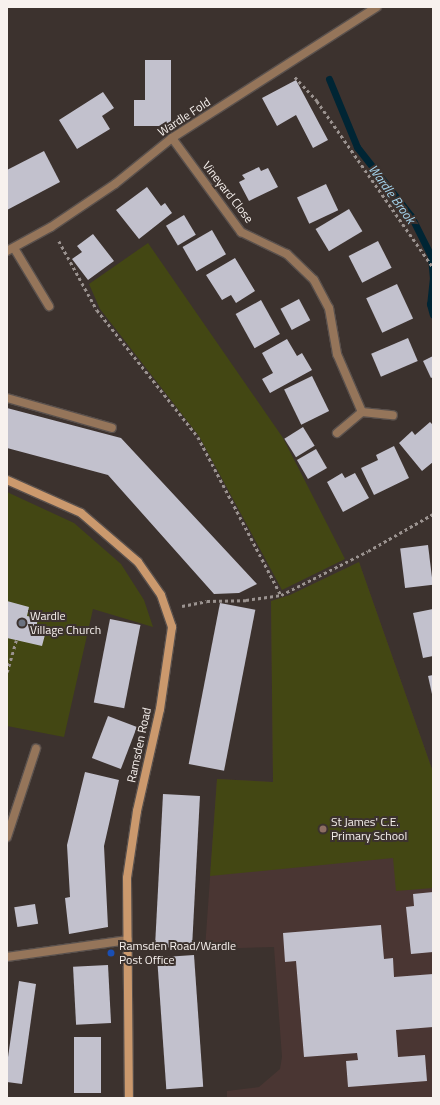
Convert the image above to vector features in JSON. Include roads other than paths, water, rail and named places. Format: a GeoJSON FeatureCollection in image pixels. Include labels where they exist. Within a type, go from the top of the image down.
{"type":"FeatureCollection","features":[{"type":"Feature","properties":{"kind":"street","name":"Wardle Fold"},"geometry":{"type":"LineString","coordinates":[[10,249],[51,227],[114,184],[172,138],[377,7]]}},
{"type":"Feature","properties":{"kind":"street","name":"Vineyard Close"},"geometry":{"type":"LineString","coordinates":[[172,138],[241,232],[287,254],[314,280],[330,308],[337,354],[362,412]]}},
{"type":"Feature","properties":{"kind":"street"},"geometry":{"type":"LineString","coordinates":[[10,249],[49,306]]}},
{"type":"Feature","properties":{"kind":"street"},"geometry":{"type":"LineString","coordinates":[[7,398],[112,428]]}},
{"type":"Feature","properties":{"kind":"street"},"geometry":{"type":"LineString","coordinates":[[337,433],[362,412],[392,415]]}},
{"type":"Feature","properties":{"kind":"street","name":"Ramsden Road"},"geometry":{"type":"LineString","coordinates":[[7,480],[81,513],[138,562],[161,596],[172,626],[160,709],[137,812],[127,878],[129,1098]]}},
{"type":"Feature","properties":{"kind":"street"},"geometry":{"type":"LineString","coordinates":[[7,836],[36,749]]}},
{"type":"Feature","properties":{"kind":"street"},"geometry":{"type":"LineString","coordinates":[[7,957],[128,940]]}},
{"type":"Feature","properties":{"kind":"waterway","name":"Wardle Brook"},"geometry":{"type":"LineString","coordinates":[[329,79],[357,147],[411,216],[431,256],[433,277],[430,304],[433,315]]}},
{"type":"Feature","properties":{"kind":"place","name":"Wardle Village Church"},"geometry":{"type":"Point","coordinates":[22,623]}},
{"type":"Feature","properties":{"kind":"place","name":"St James' C.E. Primary School"},"geometry":{"type":"Point","coordinates":[323,829]}},
{"type":"Feature","properties":{"kind":"place","name":"Ramsden Road/Wardle Post Office"},"geometry":{"type":"Point","coordinates":[111,953]}}]}
